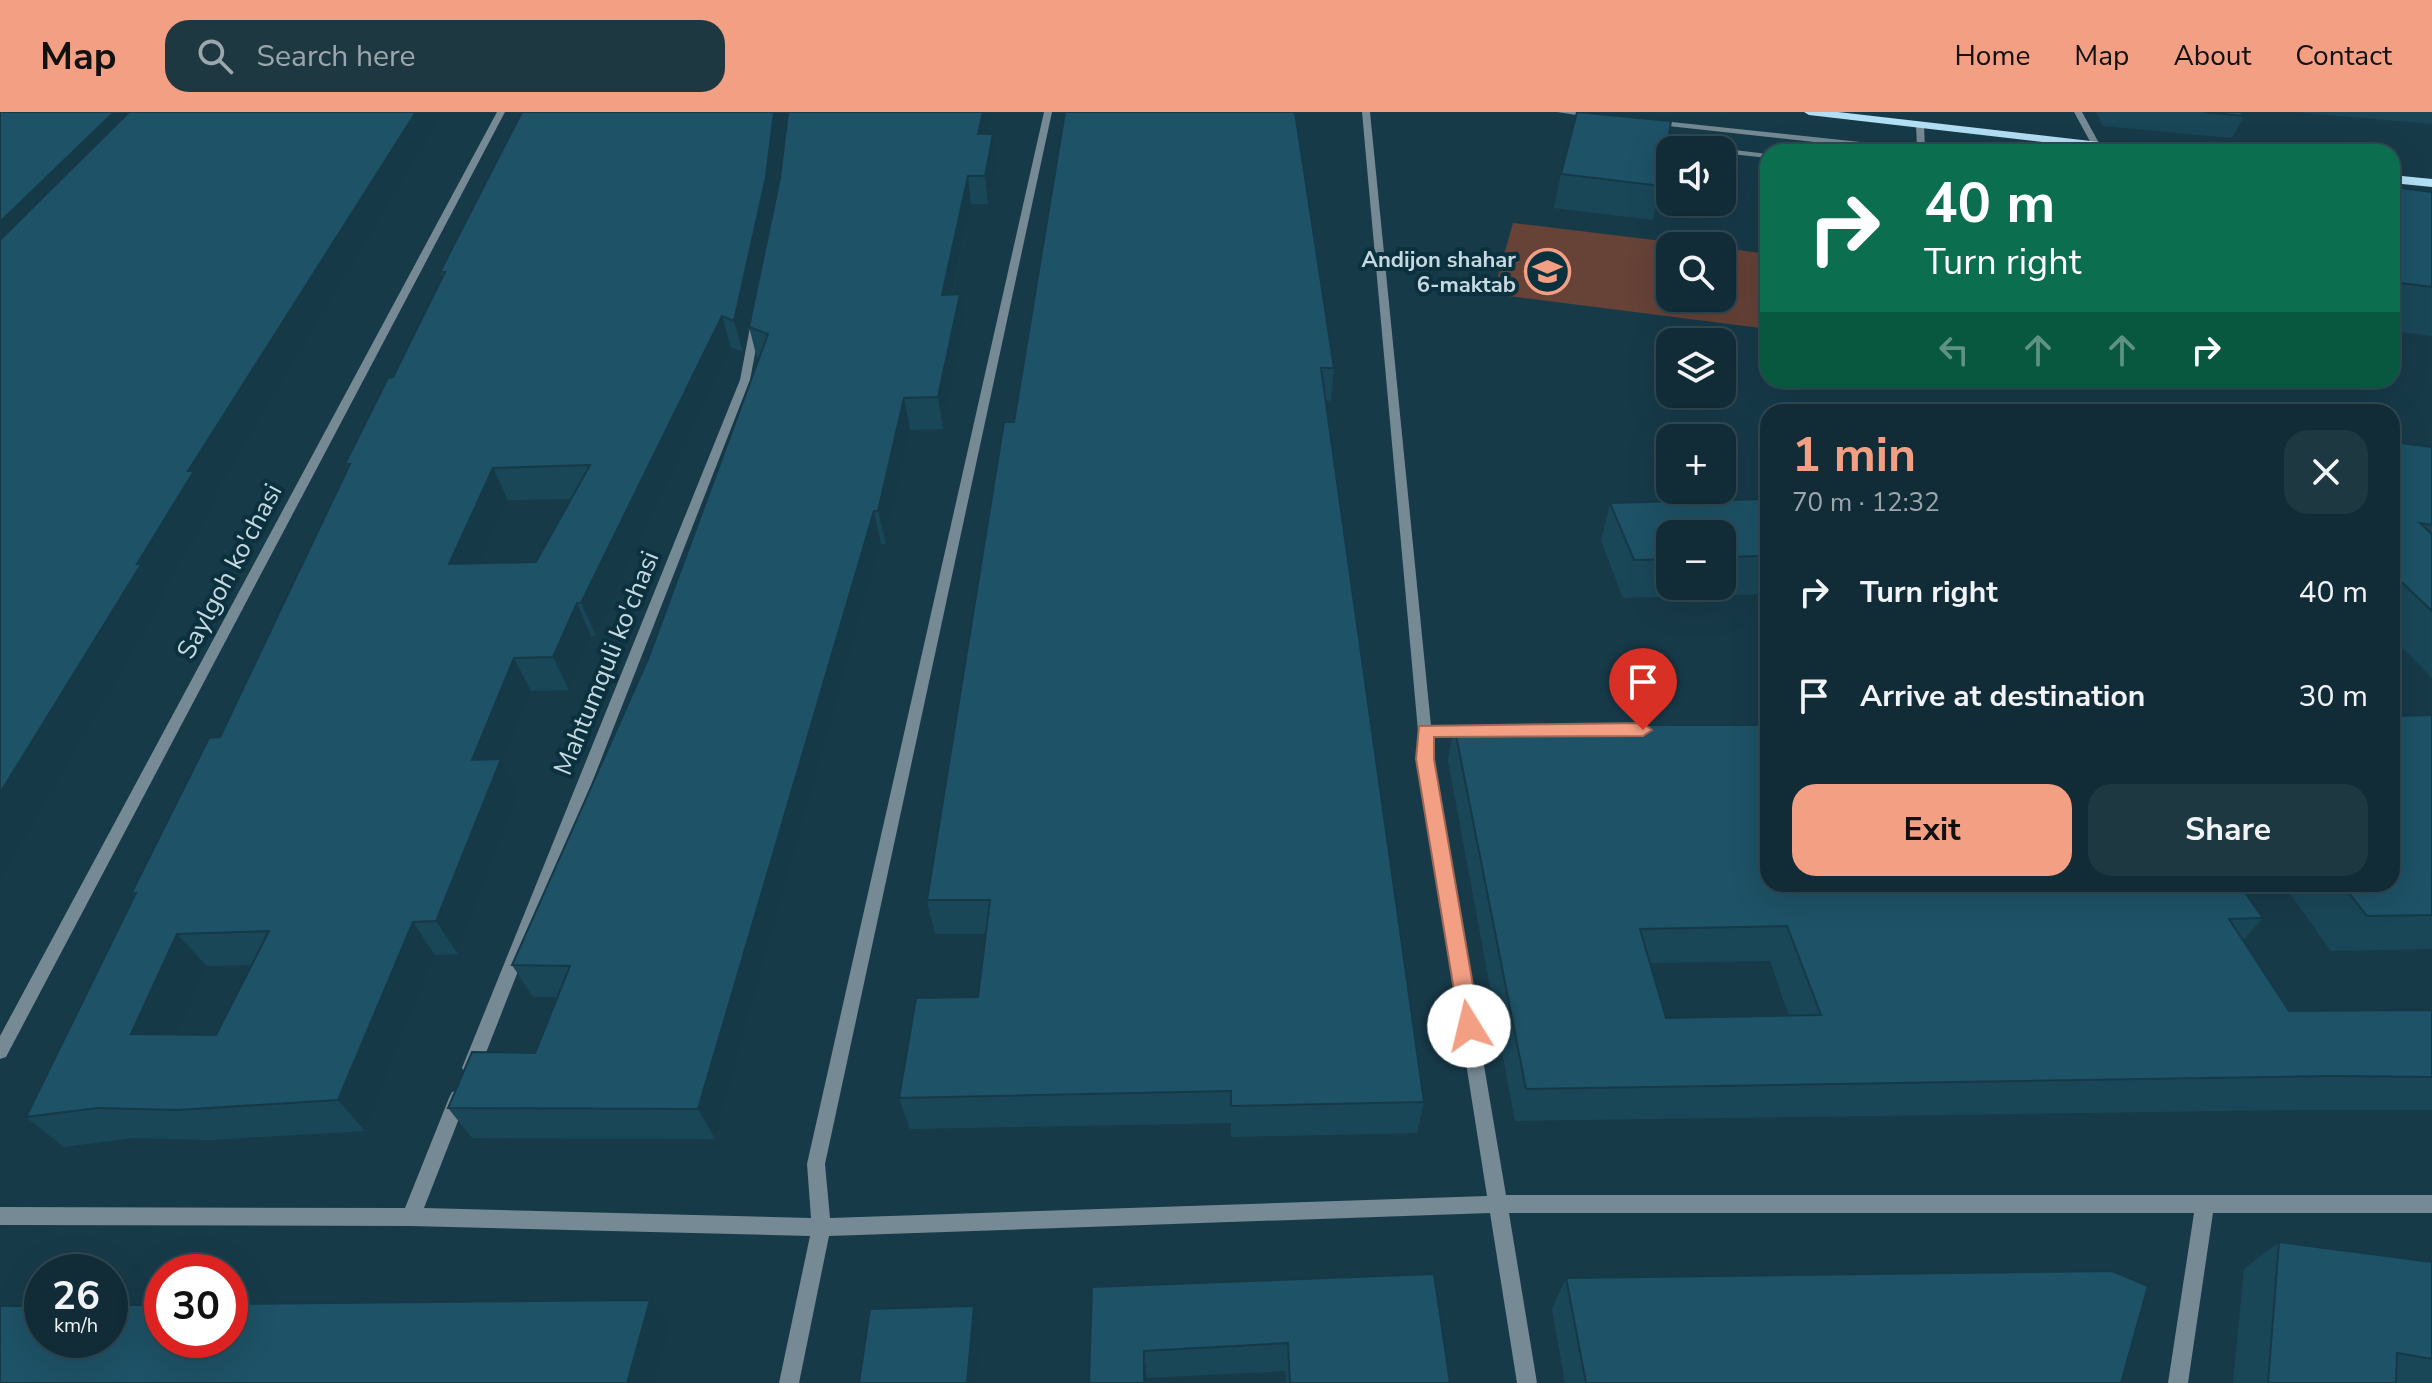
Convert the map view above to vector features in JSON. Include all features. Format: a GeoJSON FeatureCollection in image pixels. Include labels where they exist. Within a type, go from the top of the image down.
{"type":"FeatureCollection","features":[{"type":"Feature","properties":{"kind":"main road"},"geometry":{"type":"LineString","coordinates":[[1809,112],[2087,144]]}},
{"type":"Feature","properties":{"kind":"main road"},"geometry":{"type":"LineString","coordinates":[[2400,180],[2432,183]]}},
{"type":"Feature","properties":{"kind":"street","name":"Saylgoh ko'chasi"},"geometry":{"type":"LineString","coordinates":[[0,1052],[501,112]]}},
{"type":"Feature","properties":{"kind":"street"},"geometry":{"type":"LineString","coordinates":[[789,1383],[821,1227],[816,1164],[1048,112]]}},
{"type":"Feature","properties":{"kind":"street"},"geometry":{"type":"LineString","coordinates":[[1366,112],[1425,731],[1425,759],[1527,1383]]}},
{"type":"Feature","properties":{"kind":"street"},"geometry":{"type":"LineString","coordinates":[[1561,112],[1608,117]]}},
{"type":"Feature","properties":{"kind":"street"},"geometry":{"type":"LineString","coordinates":[[2078,112],[2095,144]]}},
{"type":"Feature","properties":{"kind":"street"},"geometry":{"type":"LineString","coordinates":[[1639,120],[1850,144]]}},
{"type":"Feature","properties":{"kind":"street"},"geometry":{"type":"LineString","coordinates":[[1920,125],[1921,144]]}},
{"type":"Feature","properties":{"kind":"street"},"geometry":{"type":"LineString","coordinates":[[1637,141],[1656,143]]}},
{"type":"Feature","properties":{"kind":"street"},"geometry":{"type":"LineString","coordinates":[[1736,152],[1760,155]]}},
{"type":"Feature","properties":{"kind":"street","name":"Mahtumquli ko'chasi"},"geometry":{"type":"LineString","coordinates":[[411,1217],[745,380],[760,307]]}},
{"type":"Feature","properties":{"kind":"street"},"geometry":{"type":"LineString","coordinates":[[1425,731],[1487,731]]}},
{"type":"Feature","properties":{"kind":"street"},"geometry":{"type":"LineString","coordinates":[[2178,1383],[2205,1203]]}},
{"type":"Feature","properties":{"kind":"street"},"geometry":{"type":"LineString","coordinates":[[0,1216],[411,1217],[821,1227],[1498,1204],[2432,1204]]}},
{"type":"Feature","properties":{"kind":"shaded area"},"geometry":{"type":"Polygon","coordinates":[[[1513,223],[1656,240],[1656,312],[1736,312],[1736,250],[1760,253],[1760,328],[1493,294],[1513,223]]]}},
{"type":"Feature","properties":{"kind":"building"},"geometry":{"type":"Polygon","coordinates":[[[0,112],[114,112],[0,222],[0,112]]]}},
{"type":"Feature","properties":{"kind":"building"},"geometry":{"type":"Polygon","coordinates":[[[129,112],[416,112],[188,471],[194,471],[137,564],[142,563],[0,793],[0,240],[129,112]]]}},
{"type":"Feature","properties":{"kind":"building"},"geometry":{"type":"Polygon","coordinates":[[[522,112],[774,112],[766,177],[734,321],[722,316],[581,603],[577,603],[553,657],[514,658],[472,760],[501,759],[436,921],[413,922],[338,1100],[178,1110],[97,1108],[26,1117],[136,893],[131,894],[209,738],[220,737],[350,464],[345,464],[445,272],[440,272],[522,112]],[[590,465],[493,468],[449,564],[536,562],[590,465]],[[269,931],[177,934],[131,1034],[216,1035],[269,931]]]}},
{"type":"Feature","properties":{"kind":"building"},"geometry":{"type":"Polygon","coordinates":[[[788,112],[983,112],[978,134],[993,134],[985,176],[968,176],[942,295],[960,294],[938,397],[904,398],[878,511],[874,511],[698,1109],[448,1108],[472,1052],[535,1053],[570,966],[512,965],[648,659],[768,334],[749,327],[780,178],[788,112]]]}},
{"type":"Feature","properties":{"kind":"building"},"geometry":{"type":"Polygon","coordinates":[[[1065,112],[1295,112],[1334,368],[1321,368],[1424,1102],[1231,1106],[1231,1091],[899,1098],[916,998],[978,997],[990,900],[927,900],[1004,422],[1014,422],[1065,112]]]}},
{"type":"Feature","properties":{"kind":"building"},"geometry":{"type":"Polygon","coordinates":[[[1577,112],[1671,121],[1669,136],[1656,136],[1656,185],[1561,174],[1577,112]]]}},
{"type":"Feature","properties":{"kind":"building"},"geometry":{"type":"Polygon","coordinates":[[[2203,112],[2241,112],[2244,116],[2203,112]]]}},
{"type":"Feature","properties":{"kind":"building"},"geometry":{"type":"Polygon","coordinates":[[[2400,188],[2432,192],[2432,287],[2400,283],[2400,188]]]}},
{"type":"Feature","properties":{"kind":"building"},"geometry":{"type":"Polygon","coordinates":[[[2400,443],[2432,447],[2432,525],[2420,523],[2432,534],[2432,611],[2400,581],[2400,443]]]}},
{"type":"Feature","properties":{"kind":"building"},"geometry":{"type":"Polygon","coordinates":[[[1760,499],[1760,556],[1736,557],[1736,520],[1656,520],[1656,559],[1634,560],[1610,503],[1736,504],[1736,500],[1760,499]]]}},
{"type":"Feature","properties":{"kind":"building"},"geometry":{"type":"Polygon","coordinates":[[[2432,715],[2432,915],[2367,916],[2348,892],[2400,892],[2400,716],[2432,715]]]}},
{"type":"Feature","properties":{"kind":"building"},"geometry":{"type":"Polygon","coordinates":[[[1454,725],[1760,725],[1760,892],[2245,892],[2263,918],[2229,919],[2289,1011],[2432,1010],[2432,1077],[1526,1089],[1454,725]],[[1787,926],[1640,929],[1666,1018],[1821,1015],[1787,926]]]}},
{"type":"Feature","properties":{"kind":"building"},"geometry":{"type":"Polygon","coordinates":[[[2279,1242],[2432,1262],[2432,1359],[2397,1353],[2396,1383],[2268,1383],[2279,1242]]]}},
{"type":"Feature","properties":{"kind":"building"},"geometry":{"type":"Polygon","coordinates":[[[2112,1271],[2148,1286],[2121,1383],[1586,1383],[1566,1278],[2112,1271]]]}},
{"type":"Feature","properties":{"kind":"building"},"geometry":{"type":"Polygon","coordinates":[[[1434,1274],[1450,1383],[1290,1383],[1288,1343],[1144,1351],[1144,1383],[1089,1383],[1092,1287],[1434,1274]]]}},
{"type":"Feature","properties":{"kind":"building"},"geometry":{"type":"Polygon","coordinates":[[[650,1300],[627,1383],[0,1383],[0,1306],[24,1306],[24,1358],[128,1358],[128,1305],[144,1305],[144,1358],[248,1358],[248,1304],[650,1300]]]}},
{"type":"Feature","properties":{"kind":"building"},"geometry":{"type":"Polygon","coordinates":[[[974,1306],[967,1383],[859,1383],[870,1309],[974,1306]]]}},
{"type":"Feature","properties":{"kind":"place","name":"Andijon shahar 6-maktab"},"geometry":{"type":"Point","coordinates":[1547,272]}},
{"type":"Feature","properties":{"kind":"route"},"geometry":{"type":"LineString","coordinates":[[1469,1026],[1425,759],[1425,731],[1643,730]]}}]}
